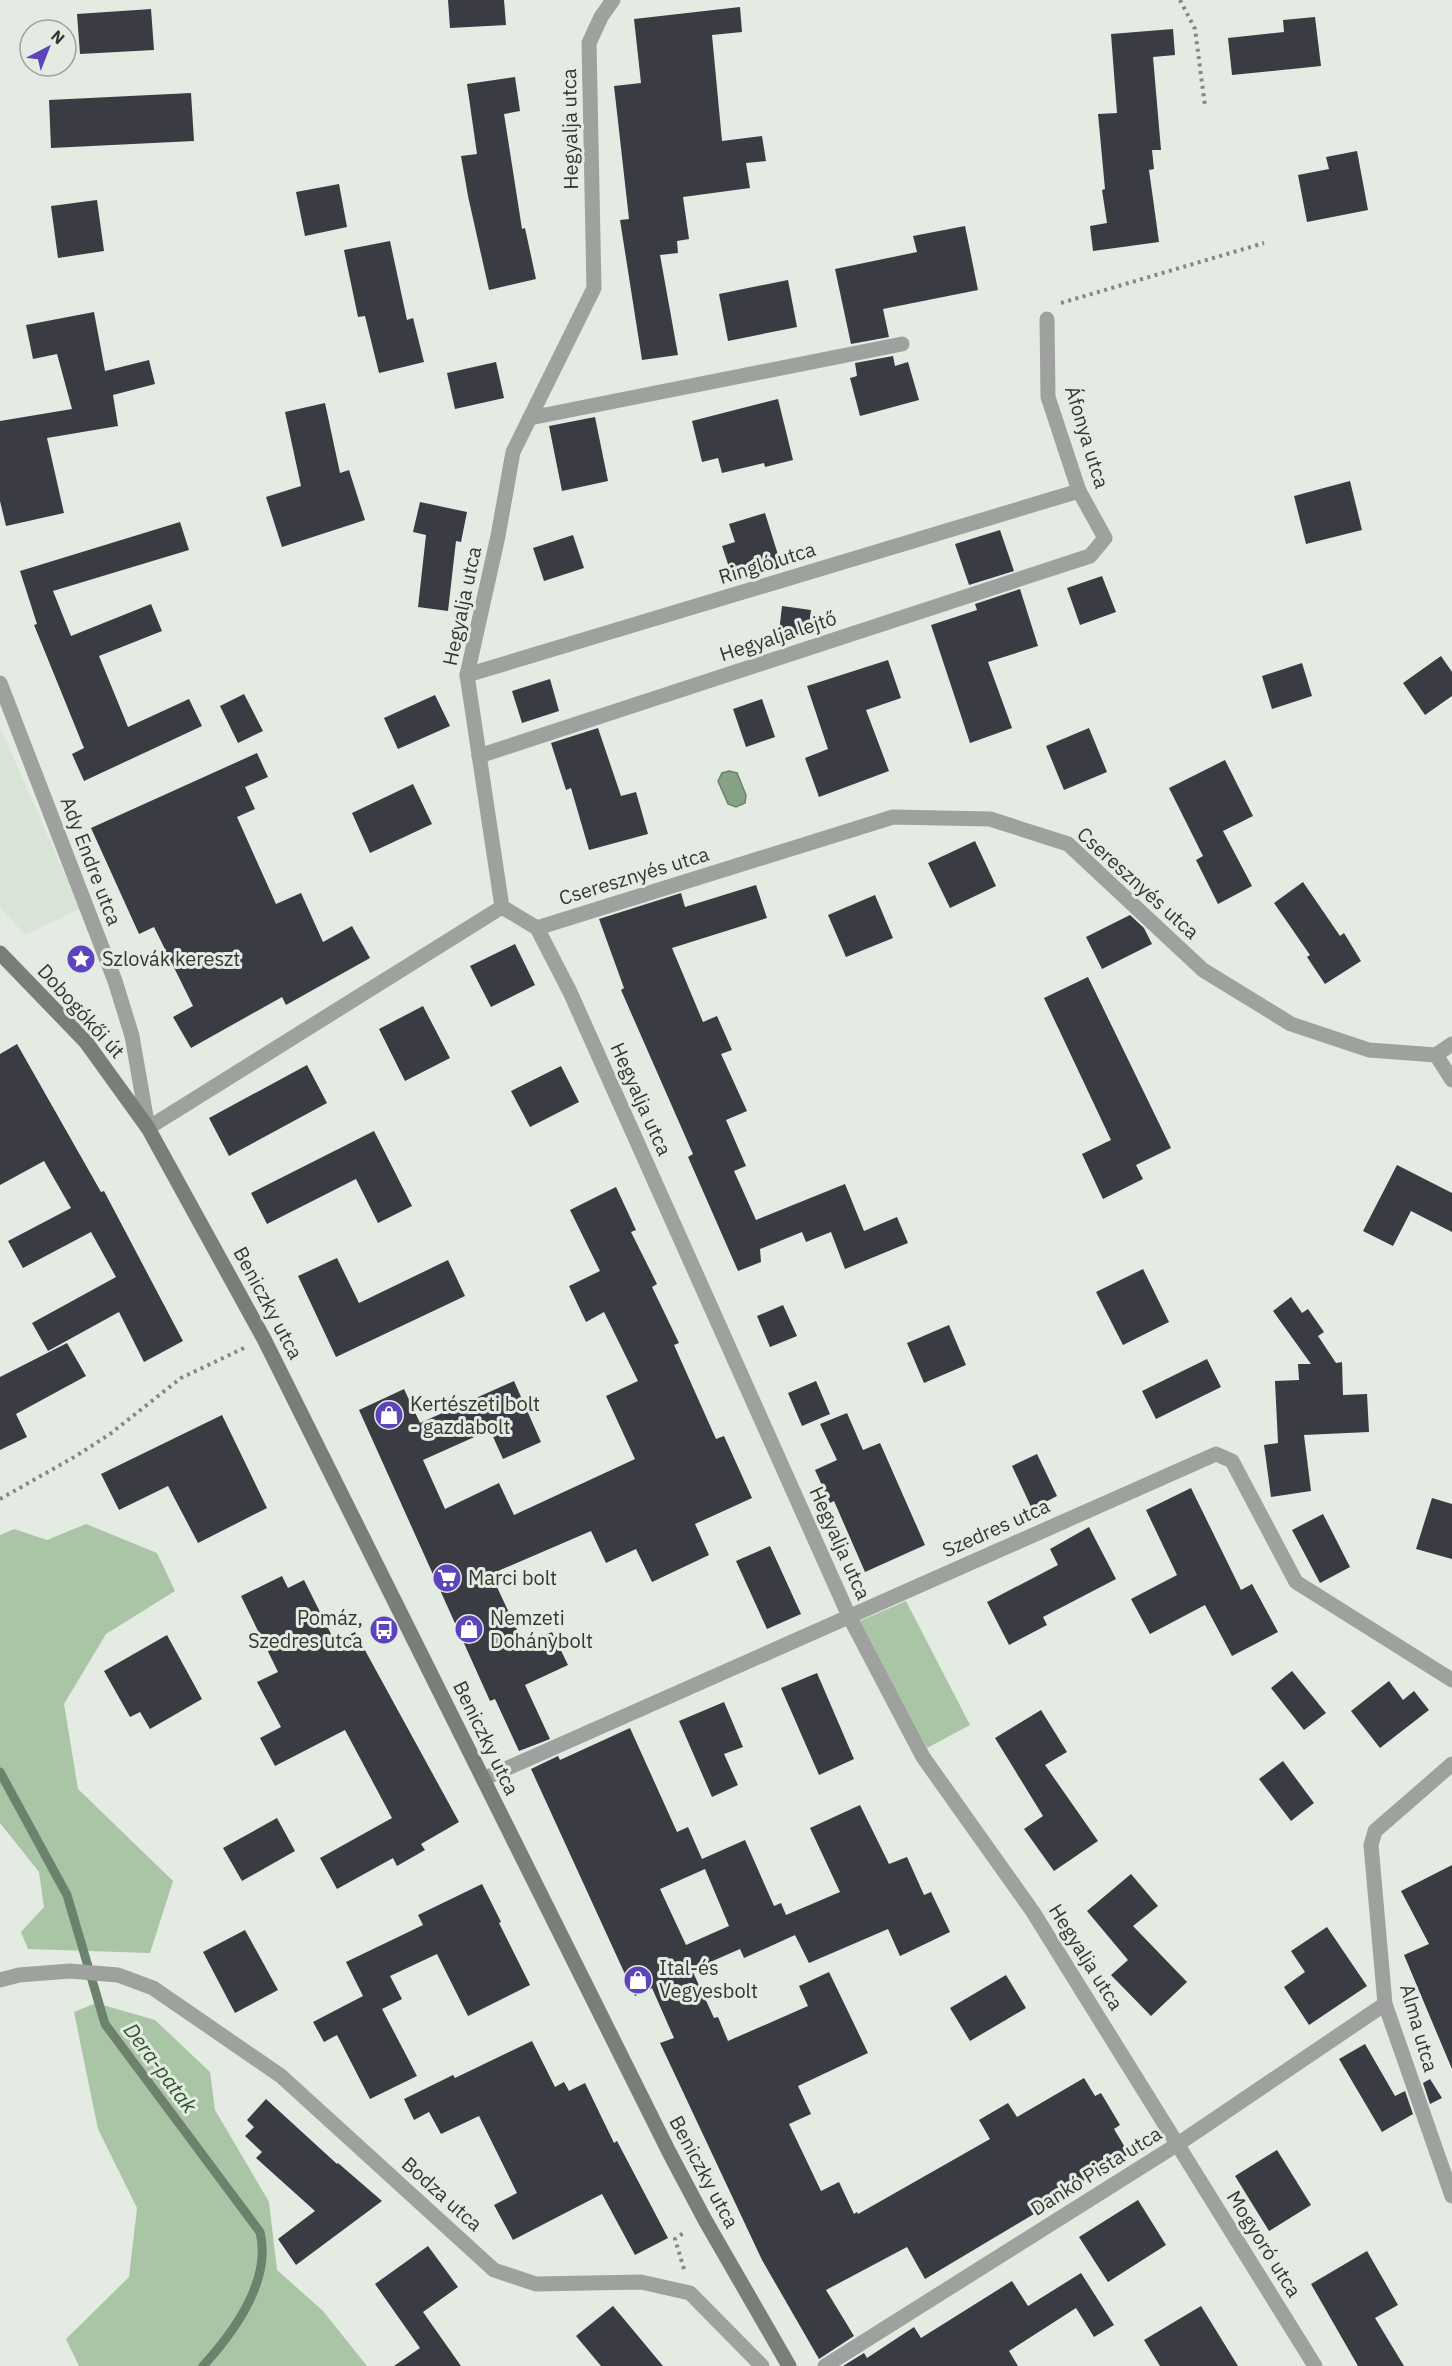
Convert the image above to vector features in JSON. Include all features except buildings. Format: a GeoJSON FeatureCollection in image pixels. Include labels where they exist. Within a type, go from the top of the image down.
{"type":"FeatureCollection","features":[{"type":"Feature","properties":{"kind":"main road","name":"Dobogókői út"},"geometry":{"type":"LineString","coordinates":[[0,953],[87,1042],[148,1128]]}},
{"type":"Feature","properties":{"kind":"main road","name":"Beniczky utca"},"geometry":{"type":"LineString","coordinates":[[148,1128],[264,1339],[705,2220],[789,2366]]}},
{"type":"Feature","properties":{"kind":"street","name":"Hegyalja utca"},"geometry":{"type":"LineString","coordinates":[[502,907],[467,675],[498,536],[513,452],[594,288],[590,43],[601,16],[613,0]]}},
{"type":"Feature","properties":{"kind":"street","name":"Áfonya utca"},"geometry":{"type":"LineString","coordinates":[[1047,320],[1048,397],[1079,491],[1105,538],[1090,556]]}},
{"type":"Feature","properties":{"kind":"street"},"geometry":{"type":"LineString","coordinates":[[530,418],[902,344]]}},
{"type":"Feature","properties":{"kind":"street","name":"Ringló utca"},"geometry":{"type":"LineString","coordinates":[[467,675],[1079,491]]}},
{"type":"Feature","properties":{"kind":"street","name":"Hegyalja lejtő"},"geometry":{"type":"LineString","coordinates":[[479,756],[1090,556]]}},
{"type":"Feature","properties":{"kind":"street","name":"Ady Endre utca"},"geometry":{"type":"LineString","coordinates":[[0,683],[115,981],[132,1036],[148,1128]]}},
{"type":"Feature","properties":{"kind":"street","name":"Cseresznyés utca"},"geometry":{"type":"LineString","coordinates":[[537,928],[893,817],[990,819],[1068,844],[1203,970],[1291,1024],[1369,1050],[1436,1055]]}},
{"type":"Feature","properties":{"kind":"street"},"geometry":{"type":"LineString","coordinates":[[148,1128],[502,907],[537,928]]}},
{"type":"Feature","properties":{"kind":"street","name":"Hegyalja utca"},"geometry":{"type":"LineString","coordinates":[[537,928],[570,992],[849,1616],[923,1756],[1033,1911],[1178,2144]]}},
{"type":"Feature","properties":{"kind":"street"},"geometry":{"type":"LineString","coordinates":[[1452,1044],[1436,1055],[1452,1080]]}},
{"type":"Feature","properties":{"kind":"street","name":"Szedres utca"},"geometry":{"type":"LineString","coordinates":[[483,1779],[1216,1454],[1232,1461],[1296,1582],[1452,1680]]}},
{"type":"Feature","properties":{"kind":"street","name":"Alma utca"},"geometry":{"type":"LineString","coordinates":[[1452,1764],[1376,1831],[1371,1845],[1385,2004],[1452,2196]]}},
{"type":"Feature","properties":{"kind":"street","name":"Bodza utca"},"geometry":{"type":"LineString","coordinates":[[0,1980],[19,1975],[70,1971],[118,1975],[153,1988],[281,2076],[494,2270],[536,2284],[641,2282],[690,2293]]}},
{"type":"Feature","properties":{"kind":"street","name":"Dankó Pista utca"},"geometry":{"type":"LineString","coordinates":[[825,2366],[1178,2144],[1385,2004]]}},
{"type":"Feature","properties":{"kind":"street","name":"Mogyoró utca"},"geometry":{"type":"LineString","coordinates":[[1178,2144],[1315,2366]]}},
{"type":"Feature","properties":{"kind":"street"},"geometry":{"type":"LineString","coordinates":[[690,2293],[762,2366]]}},
{"type":"Feature","properties":{"kind":"path"},"geometry":{"type":"LineString","coordinates":[[1179,0],[1195,29],[1205,106]]}},
{"type":"Feature","properties":{"kind":"path"},"geometry":{"type":"LineString","coordinates":[[1047,320],[1060,303],[1264,243]]}},
{"type":"Feature","properties":{"kind":"path"},"geometry":{"type":"LineString","coordinates":[[0,1499],[110,1434],[181,1378],[264,1339]]}},
{"type":"Feature","properties":{"kind":"path"},"geometry":{"type":"LineString","coordinates":[[690,2293],[675,2240],[705,2220]]}},
{"type":"Feature","properties":{"kind":"shaded area"},"geometry":{"type":"Polygon","coordinates":[[[0,727],[80,909],[25,935],[0,907],[0,727]]]}},
{"type":"Feature","properties":{"kind":"shaded area"},"geometry":{"type":"Polygon","coordinates":[[[729,771],[737,773],[746,795],[745,803],[736,807],[728,804],[718,781],[722,773],[729,771]]]}},
{"type":"Feature","properties":{"kind":"shaded area"},"geometry":{"type":"Polygon","coordinates":[[[86,1524],[157,1553],[175,1591],[106,1634],[64,1704],[78,1789],[173,1881],[150,1953],[28,1949],[21,1932],[44,1907],[39,1872],[0,1823],[0,1535],[14,1529],[47,1540],[86,1524]]]}},
{"type":"Feature","properties":{"kind":"shaded area"},"geometry":{"type":"Polygon","coordinates":[[[906,1601],[970,1725],[927,1748],[860,1621],[906,1601]]]}},
{"type":"Feature","properties":{"kind":"shaded area"},"geometry":{"type":"Polygon","coordinates":[[[96,2003],[155,2020],[210,2072],[215,2110],[269,2202],[277,2270],[323,2311],[367,2366],[79,2366],[66,2339],[129,2277],[137,2208],[98,2129],[74,2012],[96,2003]]]}},
{"type":"Feature","properties":{"kind":"waterway","name":"Dera-patak"},"geometry":{"type":"LineString","coordinates":[[0,1772],[67,1895],[105,2024],[260,2232],[261,2269],[248,2305],[227,2338],[203,2366]]}},
{"type":"Feature","properties":{"kind":"place","name":"Szlovák kereszt"},"geometry":{"type":"Point","coordinates":[81,959]}},
{"type":"Feature","properties":{"kind":"place","name":"Kertészeti bolt - gazdabolt"},"geometry":{"type":"Point","coordinates":[389,1415]}},
{"type":"Feature","properties":{"kind":"place","name":"Marci bolt"},"geometry":{"type":"Point","coordinates":[447,1578]}},
{"type":"Feature","properties":{"kind":"place","name":"Nemzeti Dohánybolt"},"geometry":{"type":"Point","coordinates":[469,1629]}},
{"type":"Feature","properties":{"kind":"place","name":"Pomáz, Szedres utca"},"geometry":{"type":"Point","coordinates":[384,1630]}},
{"type":"Feature","properties":{"kind":"place","name":"Ital-és Vegyesbolt"},"geometry":{"type":"Point","coordinates":[638,1980]}}]}
